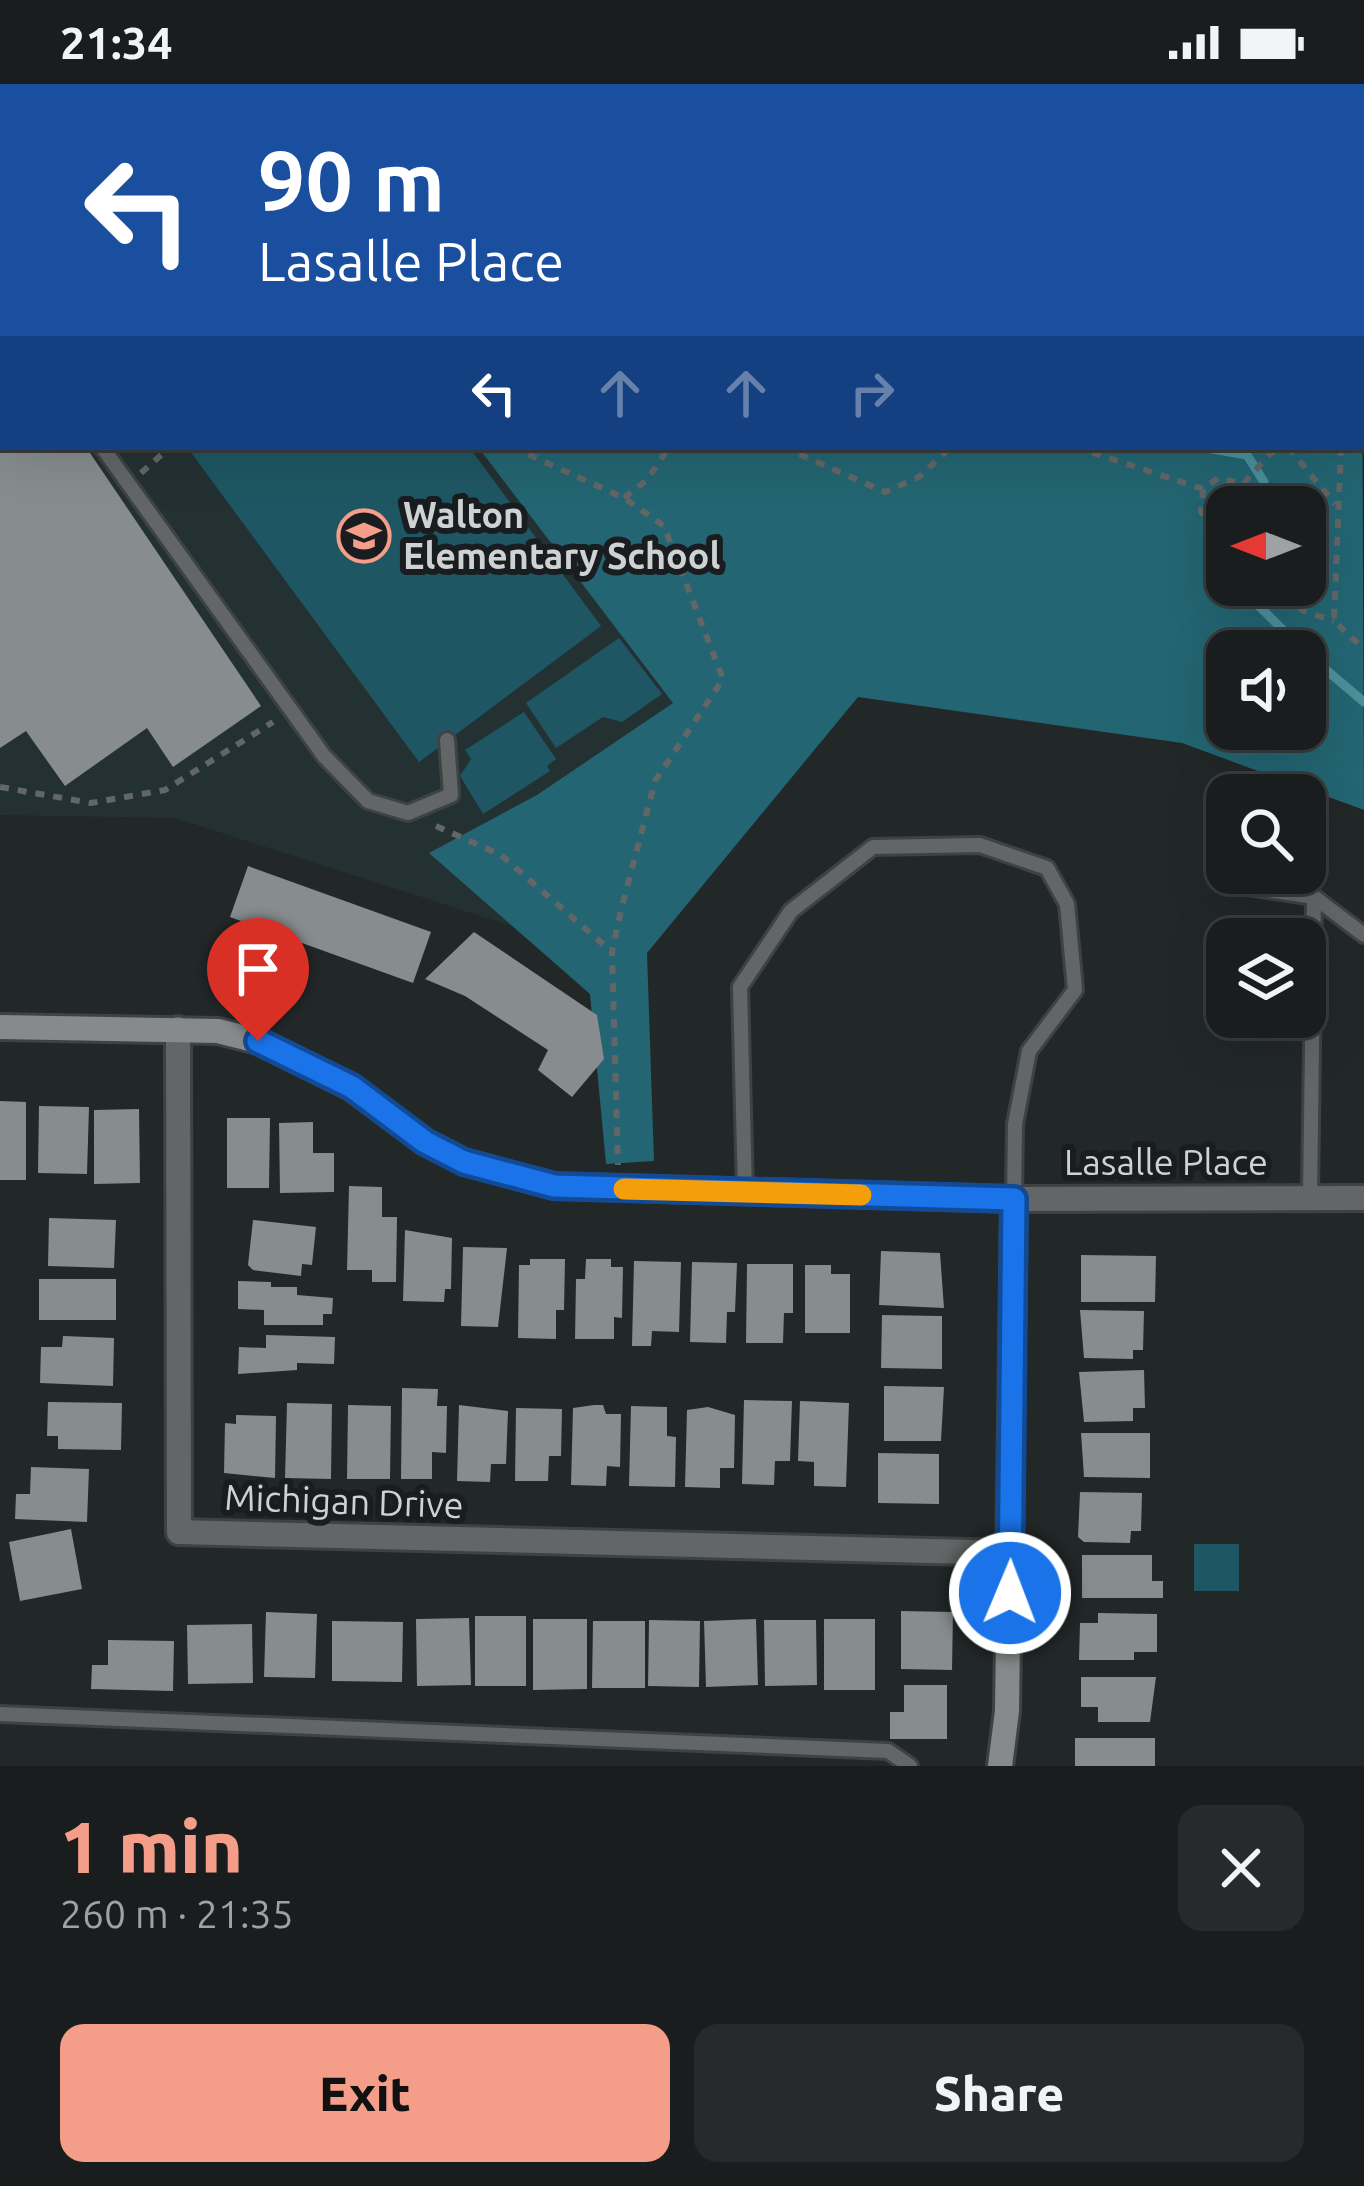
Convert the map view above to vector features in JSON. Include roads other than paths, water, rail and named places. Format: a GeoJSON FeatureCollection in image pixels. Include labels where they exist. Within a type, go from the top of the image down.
{"type":"FeatureCollection","features":[{"type":"Feature","properties":{"kind":"street","name":"Lasalle Place"},"geometry":{"type":"LineString","coordinates":[[0,1027],[218,1030],[299,1058],[464,1162],[554,1186],[1014,1199],[1364,1198]]}},
{"type":"Feature","properties":{"kind":"street","name":"Michigan Drive"},"geometry":{"type":"LineString","coordinates":[[178,1029],[179,1532],[1010,1553]]}},
{"type":"Feature","properties":{"kind":"street"},"geometry":{"type":"LineString","coordinates":[[1000,1766],[1010,1553],[1014,1199]]}},
{"type":"Feature","properties":{"kind":"lane"},"geometry":{"type":"LineString","coordinates":[[104,450],[324,756],[368,801],[408,813],[451,795],[447,740]]}},
{"type":"Feature","properties":{"kind":"lane"},"geometry":{"type":"LineString","coordinates":[[745,1193],[740,987],[778,930],[791,911],[873,847],[980,844],[1048,868],[1067,904],[1075,990],[1029,1051],[1016,1124],[1014,1199]]}},
{"type":"Feature","properties":{"kind":"lane"},"geometry":{"type":"LineString","coordinates":[[1293,894],[1313,897],[1364,935]]}},
{"type":"Feature","properties":{"kind":"lane"},"geometry":{"type":"LineString","coordinates":[[1310,1197],[1313,897]]}},
{"type":"Feature","properties":{"kind":"lane"},"geometry":{"type":"LineString","coordinates":[[0,1714],[888,1751],[910,1766]]}},
{"type":"Feature","properties":{"kind":"waterway"},"geometry":{"type":"LineString","coordinates":[[1218,450],[1247,455],[1264,486]]}},
{"type":"Feature","properties":{"kind":"waterway"},"geometry":{"type":"LineString","coordinates":[[1259,606],[1283,630]]}},
{"type":"Feature","properties":{"kind":"waterway"},"geometry":{"type":"LineString","coordinates":[[1326,670],[1364,702]]}},
{"type":"Feature","properties":{"kind":"place","name":"Walton Elementary School"},"geometry":{"type":"Point","coordinates":[364,536]}}]}
